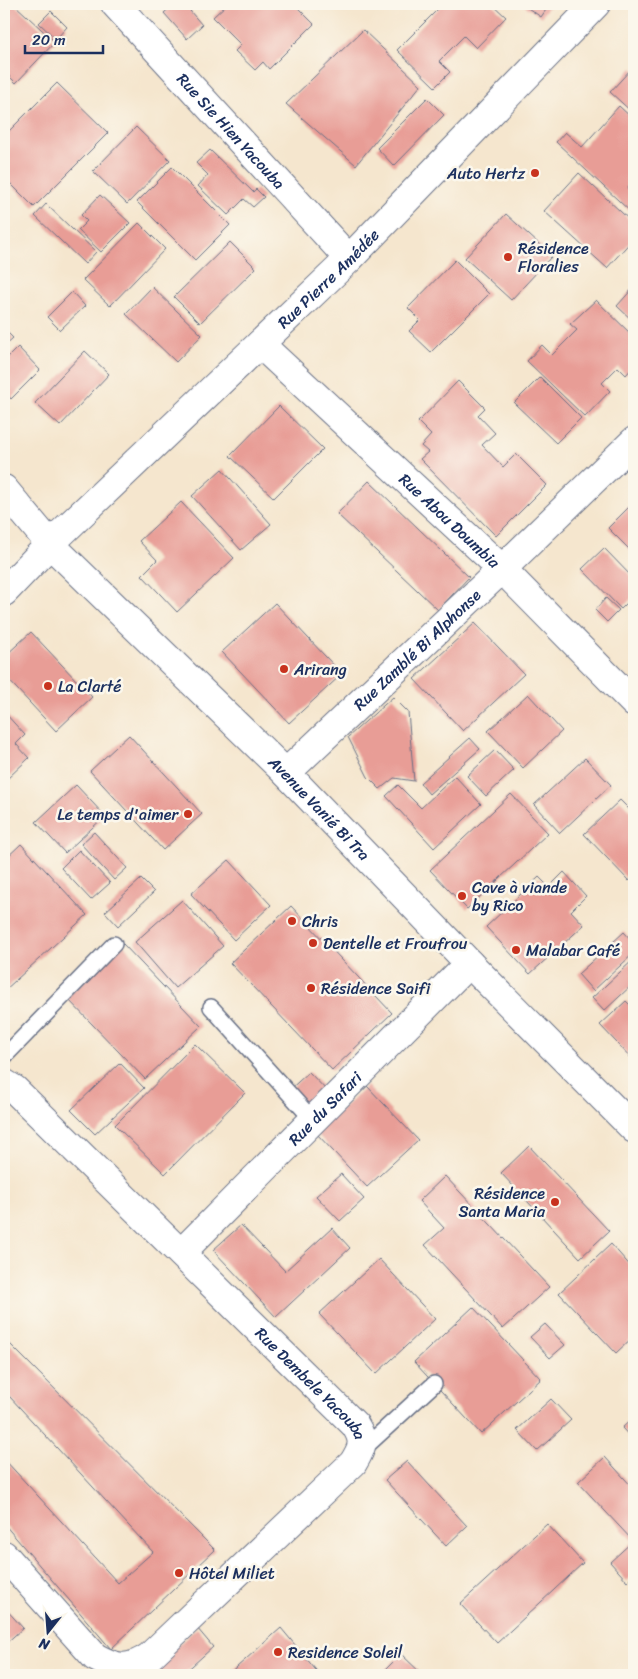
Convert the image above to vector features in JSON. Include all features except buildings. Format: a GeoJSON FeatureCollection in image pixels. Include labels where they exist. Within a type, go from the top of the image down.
{"type":"FeatureCollection","features":[{"type":"Feature","properties":{"kind":"street","name":"Rue Sie Hien Yacouba"},"geometry":{"type":"LineString","coordinates":[[115,4],[349,259]]}},
{"type":"Feature","properties":{"kind":"street","name":"Rue Pierre Amédée"},"geometry":{"type":"LineString","coordinates":[[4,592],[50,544],[349,259],[596,4]]}},
{"type":"Feature","properties":{"kind":"street","name":"Rue Abou Doumbia"},"geometry":{"type":"LineString","coordinates":[[260,344],[502,569],[634,703]]}},
{"type":"Feature","properties":{"kind":"street","name":"Rue Zamblé Bi Alphonse"},"geometry":{"type":"LineString","coordinates":[[286,773],[634,441]]}},
{"type":"Feature","properties":{"kind":"street","name":"Avenue Vanié Bi Tra"},"geometry":{"type":"LineString","coordinates":[[4,489],[50,544],[286,773],[469,963],[634,1129]]}},
{"type":"Feature","properties":{"kind":"street","name":"Rue du Safari"},"geometry":{"type":"LineString","coordinates":[[180,1253],[469,963]]}},
{"type":"Feature","properties":{"kind":"street","name":"Rue Dembele Yacouba"},"geometry":{"type":"LineString","coordinates":[[4,1083],[14,1089],[355,1425],[360,1432],[363,1443],[360,1452],[353,1462],[339,1476],[150,1657],[139,1664],[122,1668],[109,1665],[95,1657],[4,1555]]}},
{"type":"Feature","properties":{"kind":"lane"},"geometry":{"type":"LineString","coordinates":[[4,1057],[114,944]]}},
{"type":"Feature","properties":{"kind":"lane"},"geometry":{"type":"LineString","coordinates":[[211,1007],[313,1120]]}},
{"type":"Feature","properties":{"kind":"lane"},"geometry":{"type":"LineString","coordinates":[[360,1452],[434,1384]]}},
{"type":"Feature","properties":{"kind":"place","name":"Auto Hertz"},"geometry":{"type":"Point","coordinates":[535,173]}},
{"type":"Feature","properties":{"kind":"place","name":"Résidence Floralies"},"geometry":{"type":"Point","coordinates":[508,257]}},
{"type":"Feature","properties":{"kind":"place","name":"Arirang"},"geometry":{"type":"Point","coordinates":[284,669]}},
{"type":"Feature","properties":{"kind":"place","name":"La Clarté"},"geometry":{"type":"Point","coordinates":[48,686]}},
{"type":"Feature","properties":{"kind":"place","name":"Le temps d'aimer"},"geometry":{"type":"Point","coordinates":[188,814]}},
{"type":"Feature","properties":{"kind":"place","name":"Cave à viande by Rico"},"geometry":{"type":"Point","coordinates":[462,896]}},
{"type":"Feature","properties":{"kind":"place","name":"Chris"},"geometry":{"type":"Point","coordinates":[292,921]}},
{"type":"Feature","properties":{"kind":"place","name":"Dentelle et Froufrou"},"geometry":{"type":"Point","coordinates":[313,943]}},
{"type":"Feature","properties":{"kind":"place","name":"Malabar Café"},"geometry":{"type":"Point","coordinates":[516,950]}},
{"type":"Feature","properties":{"kind":"place","name":"Résidence Saifi"},"geometry":{"type":"Point","coordinates":[311,988]}},
{"type":"Feature","properties":{"kind":"place","name":"Résidence Santa Maria"},"geometry":{"type":"Point","coordinates":[555,1202]}},
{"type":"Feature","properties":{"kind":"place","name":"Hôtel Miliet"},"geometry":{"type":"Point","coordinates":[179,1573]}},
{"type":"Feature","properties":{"kind":"place","name":"Residence Soleil"},"geometry":{"type":"Point","coordinates":[278,1652]}}]}
